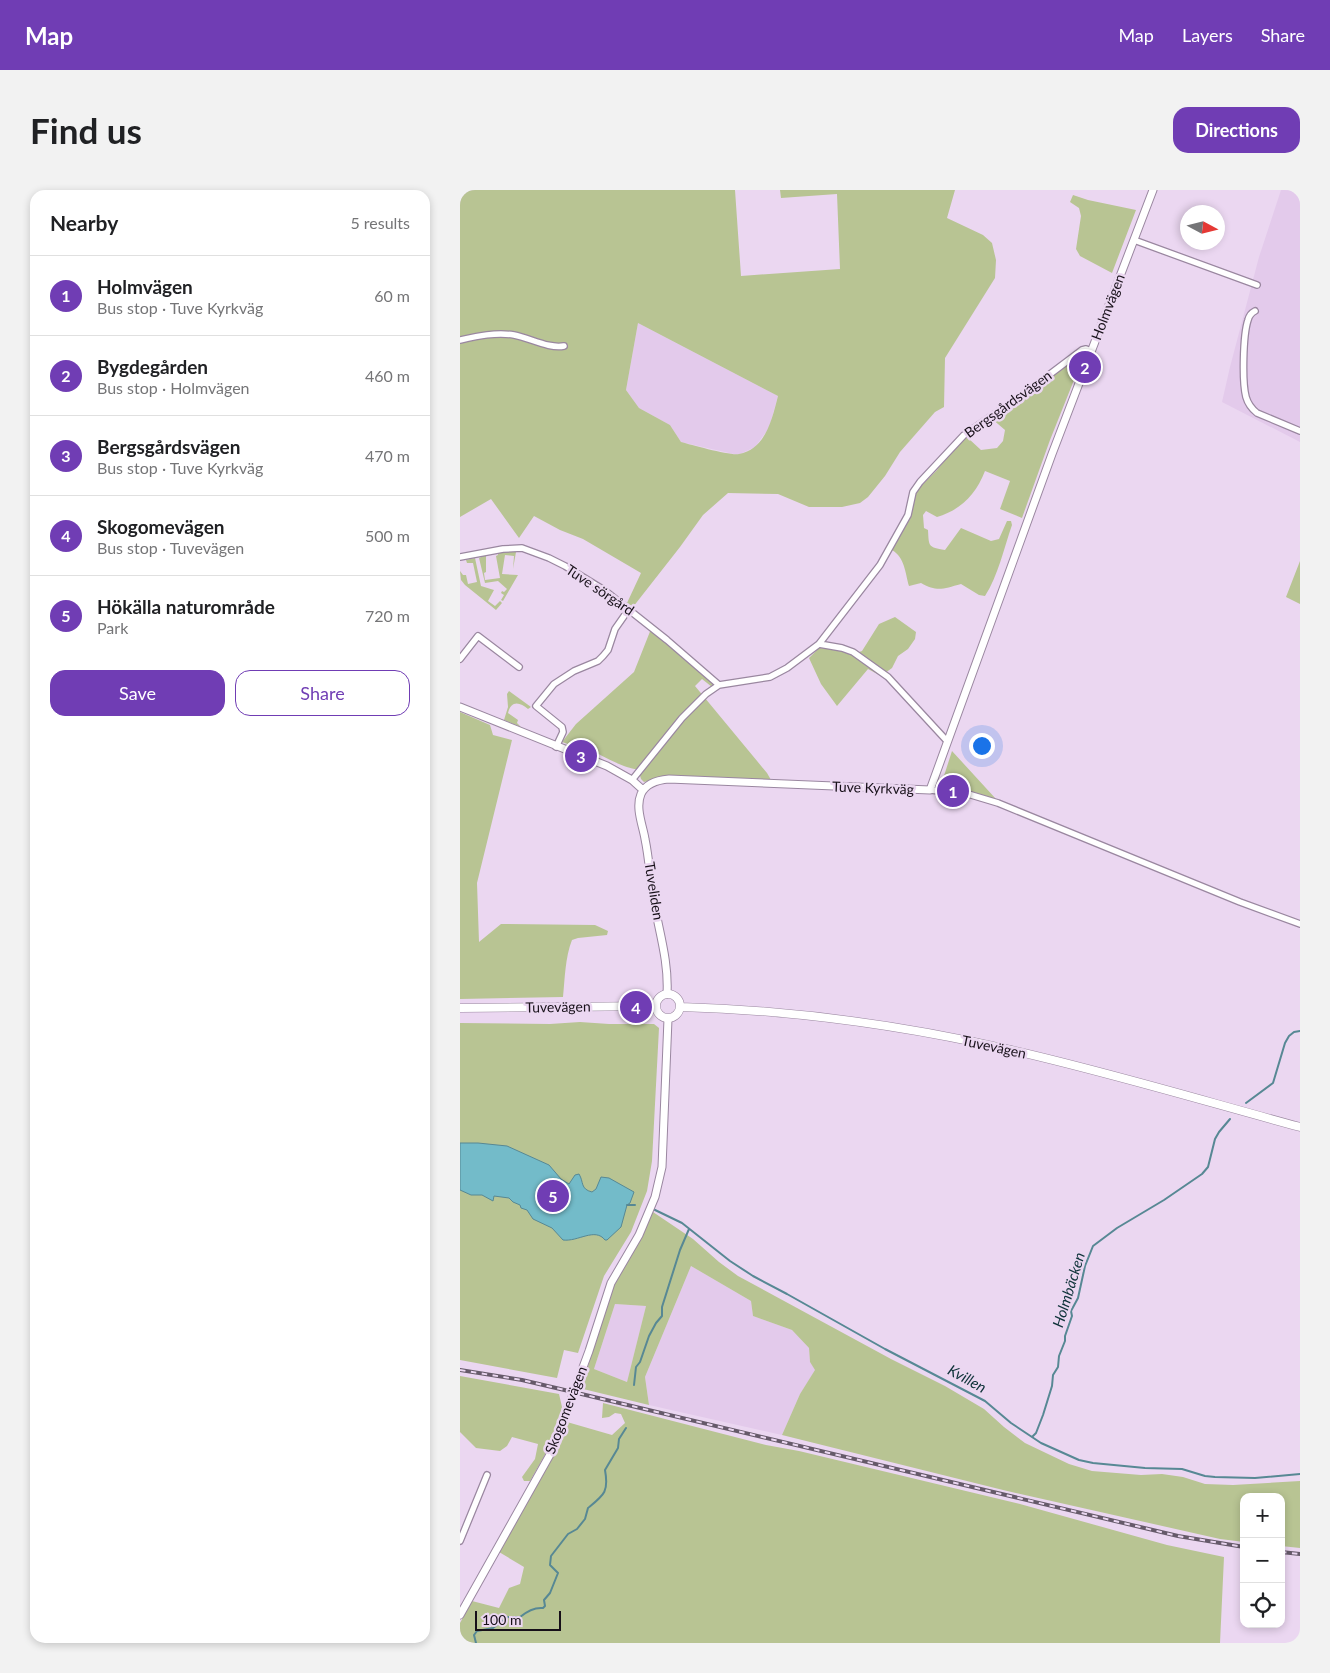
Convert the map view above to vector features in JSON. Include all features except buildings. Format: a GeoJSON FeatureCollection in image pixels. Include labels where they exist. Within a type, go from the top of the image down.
{"type":"FeatureCollection","features":[{"type":"Feature","properties":{"kind":"main road"},"geometry":{"type":"LineString","coordinates":[[668,994],[677,998],[680,1007],[676,1016],[668,1019],[659,1015],[656,1006],[659,998],[668,994]]}},
{"type":"Feature","properties":{"kind":"main road","name":"Tuvevägen"},"geometry":{"type":"LineString","coordinates":[[460,1008],[656,1006]]}},
{"type":"Feature","properties":{"kind":"main road","name":"Tuvevägen"},"geometry":{"type":"LineString","coordinates":[[680,1007],[805,1015],[928,1033],[1040,1057],[1300,1126]]}},
{"type":"Feature","properties":{"kind":"street","name":"Holmvägen"},"geometry":{"type":"LineString","coordinates":[[930,790],[1091,351],[1153,190]]}},
{"type":"Feature","properties":{"kind":"street"},"geometry":{"type":"LineString","coordinates":[[1134,240],[1257,284]]}},
{"type":"Feature","properties":{"kind":"street"},"geometry":{"type":"LineString","coordinates":[[1255,311],[1248,318],[1246,333],[1244,377],[1247,399],[1252,408],[1261,415],[1300,431]]}},
{"type":"Feature","properties":{"kind":"street"},"geometry":{"type":"LineString","coordinates":[[460,340],[482,335],[501,334],[534,340],[556,347],[564,346]]}},
{"type":"Feature","properties":{"kind":"street","name":"Bergsgårdsvägen"},"geometry":{"type":"LineString","coordinates":[[719,684],[770,677],[787,668],[819,644],[880,565],[908,515],[913,492],[949,450],[968,432],[1082,350],[1091,351]]}},
{"type":"Feature","properties":{"kind":"street","name":"Tuve sörgård"},"geometry":{"type":"LineString","coordinates":[[460,557],[505,549],[528,550],[566,566],[604,590],[629,609],[719,684]]}},
{"type":"Feature","properties":{"kind":"street"},"geometry":{"type":"LineString","coordinates":[[556,747],[563,732],[562,727],[536,706],[554,684],[574,671],[598,661],[603,656],[608,650],[615,629],[629,609]]}},
{"type":"Feature","properties":{"kind":"street"},"geometry":{"type":"LineString","coordinates":[[460,659],[478,636],[519,667]]}},
{"type":"Feature","properties":{"kind":"street"},"geometry":{"type":"LineString","coordinates":[[819,644],[853,652],[888,677],[947,741]]}},
{"type":"Feature","properties":{"kind":"street"},"geometry":{"type":"LineString","coordinates":[[632,780],[682,718],[719,684]]}},
{"type":"Feature","properties":{"kind":"street"},"geometry":{"type":"LineString","coordinates":[[460,707],[607,766],[632,780],[643,790]]}},
{"type":"Feature","properties":{"kind":"street","name":"Tuve Kyrkväg"},"geometry":{"type":"LineString","coordinates":[[643,790],[654,782],[669,779],[930,790],[968,794],[998,803],[1240,902],[1300,924]]}},
{"type":"Feature","properties":{"kind":"street","name":"Tuveliden"},"geometry":{"type":"LineString","coordinates":[[643,790],[639,806],[665,957],[668,994]]}},
{"type":"Feature","properties":{"kind":"street","name":"Skogomevägen"},"geometry":{"type":"LineString","coordinates":[[460,1615],[463,1604],[552,1451],[589,1351],[611,1283],[639,1235],[655,1197],[662,1167],[668,1019]]}},
{"type":"Feature","properties":{"kind":"street"},"geometry":{"type":"LineString","coordinates":[[460,1541],[487,1475]]}},
{"type":"Feature","properties":{"kind":"shaded area"},"geometry":{"type":"Polygon","coordinates":[[[1281,190],[1300,190],[1300,442],[1222,402],[1259,257],[1281,190]]]}},
{"type":"Feature","properties":{"kind":"shaded area"},"geometry":{"type":"Polygon","coordinates":[[[638,323],[778,396],[769,428],[755,447],[738,455],[681,442],[670,425],[639,408],[626,390],[638,323]]]}},
{"type":"Feature","properties":{"kind":"shaded area"},"geometry":{"type":"Polygon","coordinates":[[[691,1266],[751,1301],[753,1316],[792,1330],[809,1348],[810,1362],[816,1370],[800,1394],[782,1435],[649,1405],[645,1377],[691,1266]]]}},
{"type":"Feature","properties":{"kind":"shaded area"},"geometry":{"type":"Polygon","coordinates":[[[615,1304],[646,1306],[627,1382],[594,1369],[615,1304]]]}},
{"type":"Feature","properties":{"kind":"green space"},"geometry":{"type":"Polygon","coordinates":[[[460,190],[735,190],[741,276],[840,269],[837,194],[781,198],[780,190],[955,190],[947,218],[983,235],[992,243],[996,260],[995,278],[945,358],[944,407],[935,412],[900,452],[885,476],[868,497],[860,503],[842,507],[809,507],[778,494],[728,493],[703,515],[633,607],[627,603],[641,573],[583,539],[560,530],[534,516],[519,538],[491,499],[460,517],[460,190]],[[638,323],[626,390],[639,408],[670,425],[681,442],[735,454],[748,451],[762,440],[770,423],[778,396],[638,323]]]}},
{"type":"Feature","properties":{"kind":"green space"},"geometry":{"type":"Polygon","coordinates":[[[1073,195],[1136,210],[1112,273],[1080,256],[1076,249],[1081,216],[1079,208],[1070,202],[1073,195]]]}},
{"type":"Feature","properties":{"kind":"green space"},"geometry":{"type":"Polygon","coordinates":[[[1081,354],[1084,355],[1050,440],[1022,518],[1000,509],[1010,481],[985,471],[972,494],[953,510],[937,517],[926,511],[923,515],[924,528],[928,530],[930,545],[945,550],[961,528],[991,541],[999,539],[1007,521],[1011,521],[1012,525],[994,580],[985,596],[979,595],[961,584],[940,589],[931,588],[921,583],[909,586],[902,561],[892,550],[910,519],[915,495],[920,487],[964,438],[968,438],[981,450],[997,448],[1003,441],[1005,430],[991,418],[1081,354]]]}},
{"type":"Feature","properties":{"kind":"green space"},"geometry":{"type":"Polygon","coordinates":[[[516,552],[513,569],[514,556],[505,555],[502,574],[518,575],[503,601],[501,600],[504,595],[501,593],[507,589],[498,581],[485,583],[479,558],[486,555],[485,580],[500,578],[496,556],[498,553],[516,552]]]}},
{"type":"Feature","properties":{"kind":"green space"},"geometry":{"type":"Polygon","coordinates":[[[475,558],[481,586],[494,590],[488,601],[495,606],[500,601],[502,603],[496,610],[461,580],[460,571],[463,575],[466,575],[468,584],[477,582],[473,563],[467,563],[466,560],[475,558]]]}},
{"type":"Feature","properties":{"kind":"green space"},"geometry":{"type":"Polygon","coordinates":[[[1300,561],[1300,604],[1286,597],[1300,561]]]}},
{"type":"Feature","properties":{"kind":"green space"},"geometry":{"type":"Polygon","coordinates":[[[895,617],[916,632],[915,639],[908,649],[898,656],[892,668],[881,676],[868,669],[837,706],[821,684],[809,658],[819,648],[837,649],[851,655],[862,651],[879,624],[895,617]]]}},
{"type":"Feature","properties":{"kind":"green space"},"geometry":{"type":"Polygon","coordinates":[[[654,625],[718,680],[712,687],[702,679],[695,686],[771,780],[667,776],[644,782],[638,769],[620,764],[586,748],[562,742],[576,724],[634,672],[654,625]]]}},
{"type":"Feature","properties":{"kind":"green space"},"geometry":{"type":"Polygon","coordinates":[[[509,691],[531,707],[528,709],[522,705],[514,704],[509,709],[508,713],[518,720],[517,723],[521,727],[504,720],[508,707],[507,694],[509,691]]]}},
{"type":"Feature","properties":{"kind":"green space"},"geometry":{"type":"Polygon","coordinates":[[[460,712],[490,725],[493,735],[512,740],[477,883],[479,942],[501,924],[595,925],[608,931],[607,935],[572,940],[567,961],[563,997],[460,999],[460,712]]]}},
{"type":"Feature","properties":{"kind":"green space"},"geometry":{"type":"Polygon","coordinates":[[[952,751],[996,799],[943,786],[942,782],[952,751]]]}},
{"type":"Feature","properties":{"kind":"green space"},"geometry":{"type":"Polygon","coordinates":[[[580,1022],[654,1024],[659,1028],[652,1161],[647,1191],[631,1232],[604,1276],[578,1353],[564,1350],[557,1378],[460,1360],[460,1023],[550,1024],[580,1022]]]}},
{"type":"Feature","properties":{"kind":"green space"},"geometry":{"type":"Polygon","coordinates":[[[653,1212],[693,1239],[738,1276],[945,1386],[984,1409],[1025,1443],[1069,1464],[1092,1471],[1141,1475],[1162,1474],[1183,1477],[1205,1484],[1233,1485],[1300,1481],[1300,1548],[1285,1546],[1285,1493],[1240,1493],[1240,1542],[1220,1539],[1003,1490],[782,1435],[800,1394],[815,1370],[810,1362],[809,1348],[792,1330],[753,1316],[751,1301],[691,1266],[645,1377],[649,1405],[579,1388],[588,1366],[614,1284],[653,1212]],[[615,1304],[594,1369],[627,1382],[646,1306],[615,1304]]]}},
{"type":"Feature","properties":{"kind":"green space"},"geometry":{"type":"Polygon","coordinates":[[[460,1376],[559,1394],[561,1411],[547,1451],[530,1481],[524,1481],[522,1477],[535,1459],[538,1444],[512,1437],[507,1446],[500,1451],[476,1448],[460,1432],[460,1376]]]}},
{"type":"Feature","properties":{"kind":"green space"},"geometry":{"type":"Polygon","coordinates":[[[603,1403],[766,1445],[799,1451],[1020,1504],[1167,1545],[1224,1557],[1220,1643],[460,1643],[460,1623],[472,1601],[499,1608],[509,1588],[520,1584],[524,1567],[499,1552],[544,1472],[567,1422],[612,1435],[625,1423],[621,1414],[615,1413],[609,1417],[602,1418],[603,1403]]]}},
{"type":"Feature","properties":{"kind":"water"},"geometry":{"type":"Polygon","coordinates":[[[460,1143],[507,1146],[549,1165],[561,1179],[569,1184],[575,1175],[579,1174],[584,1187],[592,1192],[596,1189],[601,1177],[609,1178],[634,1192],[630,1203],[627,1205],[621,1227],[607,1240],[601,1236],[591,1235],[563,1240],[552,1228],[533,1219],[527,1210],[521,1208],[520,1205],[509,1198],[494,1196],[493,1201],[482,1195],[471,1195],[460,1190],[460,1143]]]}},
{"type":"Feature","properties":{"kind":"waterway","name":"Holmbäcken"},"geometry":{"type":"LineString","coordinates":[[1246,1103],[1273,1083],[1285,1043],[1289,1036],[1294,1032],[1300,1031]]}},
{"type":"Feature","properties":{"kind":"waterway","name":"Holmbäcken"},"geometry":{"type":"LineString","coordinates":[[1032,1437],[1036,1433],[1043,1415],[1052,1386],[1053,1375],[1058,1367],[1059,1356],[1072,1316],[1071,1311],[1078,1298],[1085,1266],[1093,1246],[1117,1228],[1164,1200],[1202,1174],[1208,1167],[1215,1139],[1230,1119]]}},
{"type":"Feature","properties":{"kind":"waterway"},"geometry":{"type":"LineString","coordinates":[[627,1205],[635,1205]]}},
{"type":"Feature","properties":{"kind":"waterway","name":"Kvillen"},"geometry":{"type":"LineString","coordinates":[[653,1209],[682,1223],[730,1261],[753,1276],[885,1349],[985,1401],[1011,1423],[1041,1443],[1079,1460],[1145,1468],[1182,1469],[1215,1477],[1255,1478],[1300,1474]]}},
{"type":"Feature","properties":{"kind":"waterway"},"geometry":{"type":"LineString","coordinates":[[634,1385],[636,1367],[640,1362],[649,1336],[662,1316],[662,1307],[680,1250],[689,1229]]}},
{"type":"Feature","properties":{"kind":"waterway"},"geometry":{"type":"LineString","coordinates":[[476,1643],[474,1635],[477,1631],[493,1628],[508,1617],[520,1617],[530,1610],[545,1606],[544,1600],[550,1593],[558,1573],[550,1565],[551,1556],[568,1534],[577,1529],[585,1519],[588,1508],[604,1492],[606,1488],[605,1470],[618,1448],[619,1439],[626,1428]]}},
{"type":"Feature","properties":{"kind":"railway"},"geometry":{"type":"LineString","coordinates":[[460,1370],[522,1380],[1178,1536],[1240,1546]]}},
{"type":"Feature","properties":{"kind":"railway"},"geometry":{"type":"LineString","coordinates":[[1285,1552],[1300,1554]]}},
{"type":"Feature","properties":{"kind":"place","name":"Bygdegården"},"geometry":{"type":"Point","coordinates":[1085,367]}},
{"type":"Feature","properties":{"kind":"place","name":"Bergsgårdsvägen"},"geometry":{"type":"Point","coordinates":[581,756]}},
{"type":"Feature","properties":{"kind":"place","name":"Holmvägen"},"geometry":{"type":"Point","coordinates":[953,791]}},
{"type":"Feature","properties":{"kind":"place","name":"Skogomevägen"},"geometry":{"type":"Point","coordinates":[636,1007]}},
{"type":"Feature","properties":{"kind":"place","name":"Hökälla naturområde"},"geometry":{"type":"Point","coordinates":[553,1196]}}]}
